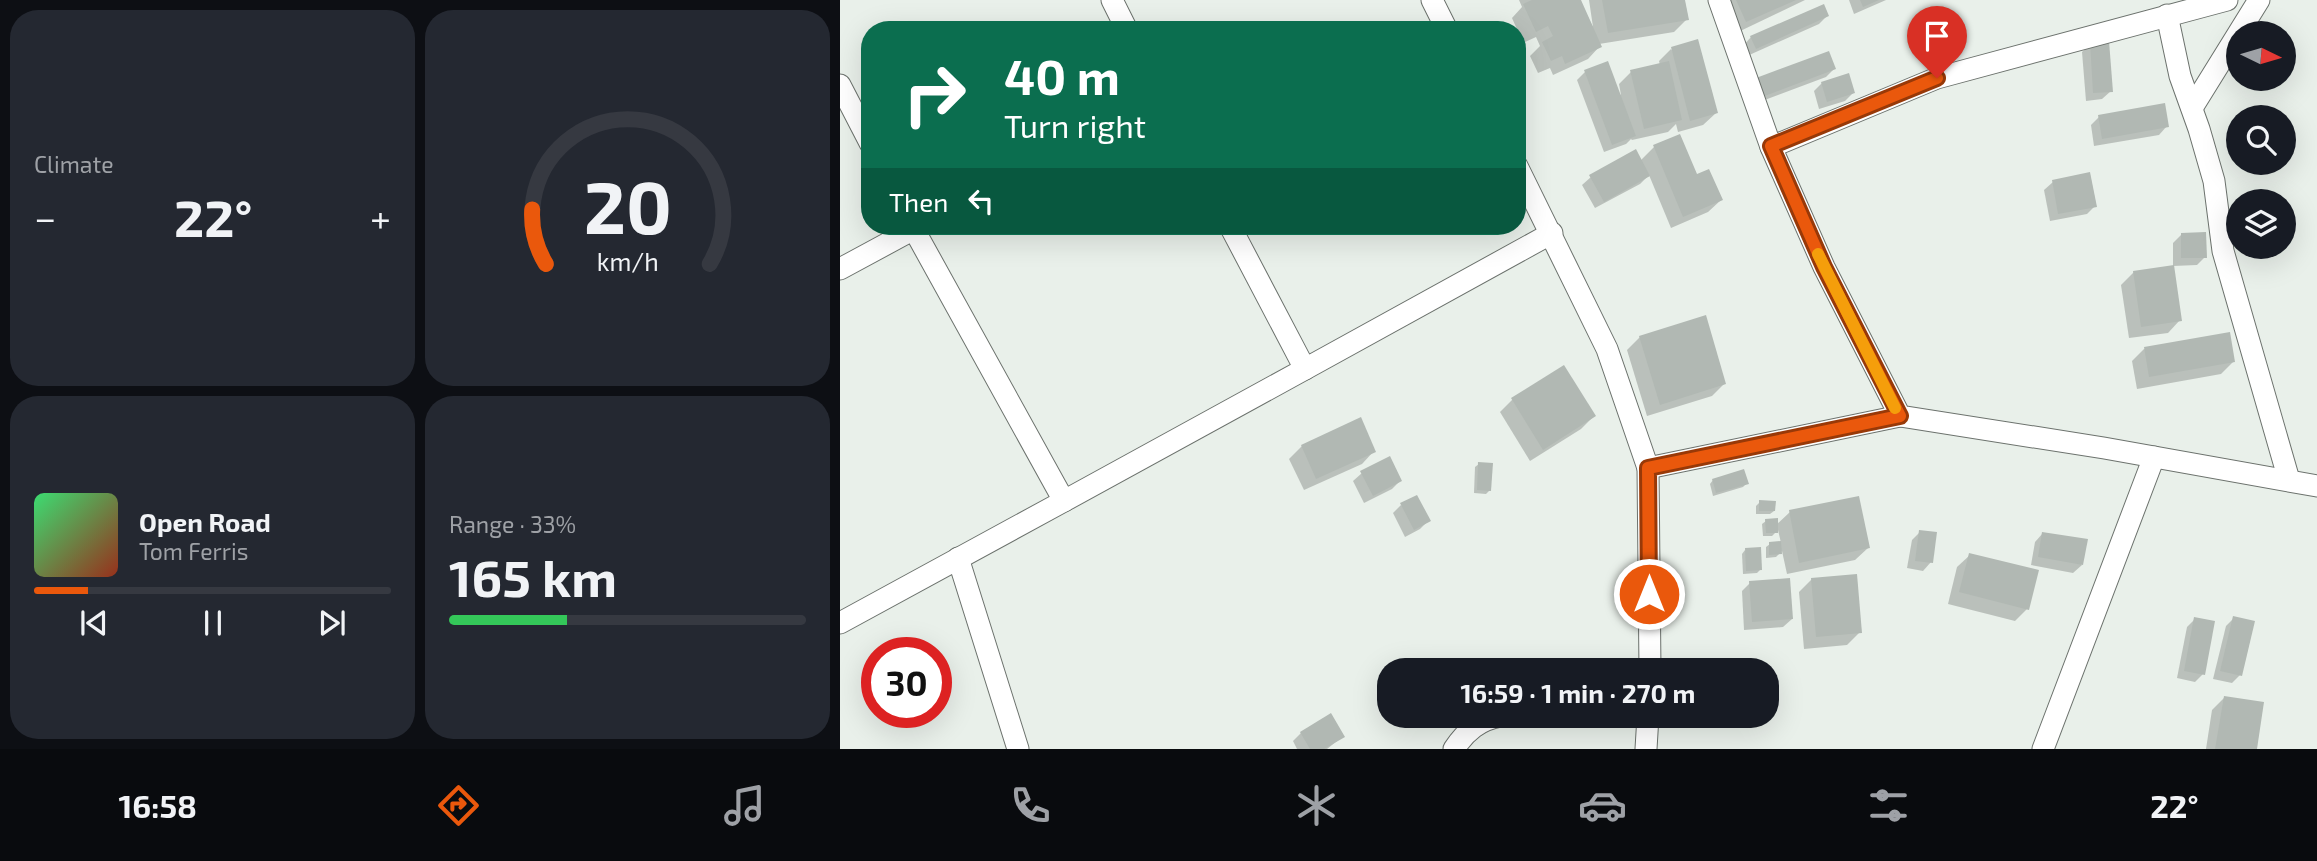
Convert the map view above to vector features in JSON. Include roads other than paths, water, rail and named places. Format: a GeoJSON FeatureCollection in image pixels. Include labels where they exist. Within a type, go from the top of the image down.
{"type":"FeatureCollection","features":[{"type":"Feature","properties":{"kind":"street"},"geometry":{"type":"LineString","coordinates":[[1112,0],[1122,21]]}},
{"type":"Feature","properties":{"kind":"street"},"geometry":{"type":"LineString","coordinates":[[1432,0],[1442,21]]}},
{"type":"Feature","properties":{"kind":"street"},"geometry":{"type":"LineString","coordinates":[[1719,0],[1771,146],[1824,267],[1900,416]]}},
{"type":"Feature","properties":{"kind":"street"},"geometry":{"type":"LineString","coordinates":[[1771,146],[1937,78],[2227,0]]}},
{"type":"Feature","properties":{"kind":"street"},"geometry":{"type":"LineString","coordinates":[[2192,108],[2259,0]]}},
{"type":"Feature","properties":{"kind":"street"},"geometry":{"type":"LineString","coordinates":[[2167,15],[2180,76],[2214,181],[2223,251],[2289,480]]}},
{"type":"Feature","properties":{"kind":"street"},"geometry":{"type":"LineString","coordinates":[[840,85],[861,126]]}},
{"type":"Feature","properties":{"kind":"street"},"geometry":{"type":"LineString","coordinates":[[1526,183],[1607,349],[1648,468],[1650,658]]}},
{"type":"Feature","properties":{"kind":"street"},"geometry":{"type":"LineString","coordinates":[[840,623],[1552,233]]}},
{"type":"Feature","properties":{"kind":"street"},"geometry":{"type":"LineString","coordinates":[[840,269],[901,235]]}},
{"type":"Feature","properties":{"kind":"street"},"geometry":{"type":"LineString","coordinates":[[917,235],[1064,501]]}},
{"type":"Feature","properties":{"kind":"street"},"geometry":{"type":"LineString","coordinates":[[1235,235],[1305,369]]}},
{"type":"Feature","properties":{"kind":"street"},"geometry":{"type":"LineString","coordinates":[[1648,468],[1900,416],[2317,486]]}},
{"type":"Feature","properties":{"kind":"street"},"geometry":{"type":"LineString","coordinates":[[2043,749],[2154,457]]}},
{"type":"Feature","properties":{"kind":"street"},"geometry":{"type":"LineString","coordinates":[[958,558],[1018,749]]}},
{"type":"Feature","properties":{"kind":"street"},"geometry":{"type":"LineString","coordinates":[[1454,749],[1464,734],[1472,728]]}},
{"type":"Feature","properties":{"kind":"street"},"geometry":{"type":"LineString","coordinates":[[1646,749],[1647,728]]}}]}
